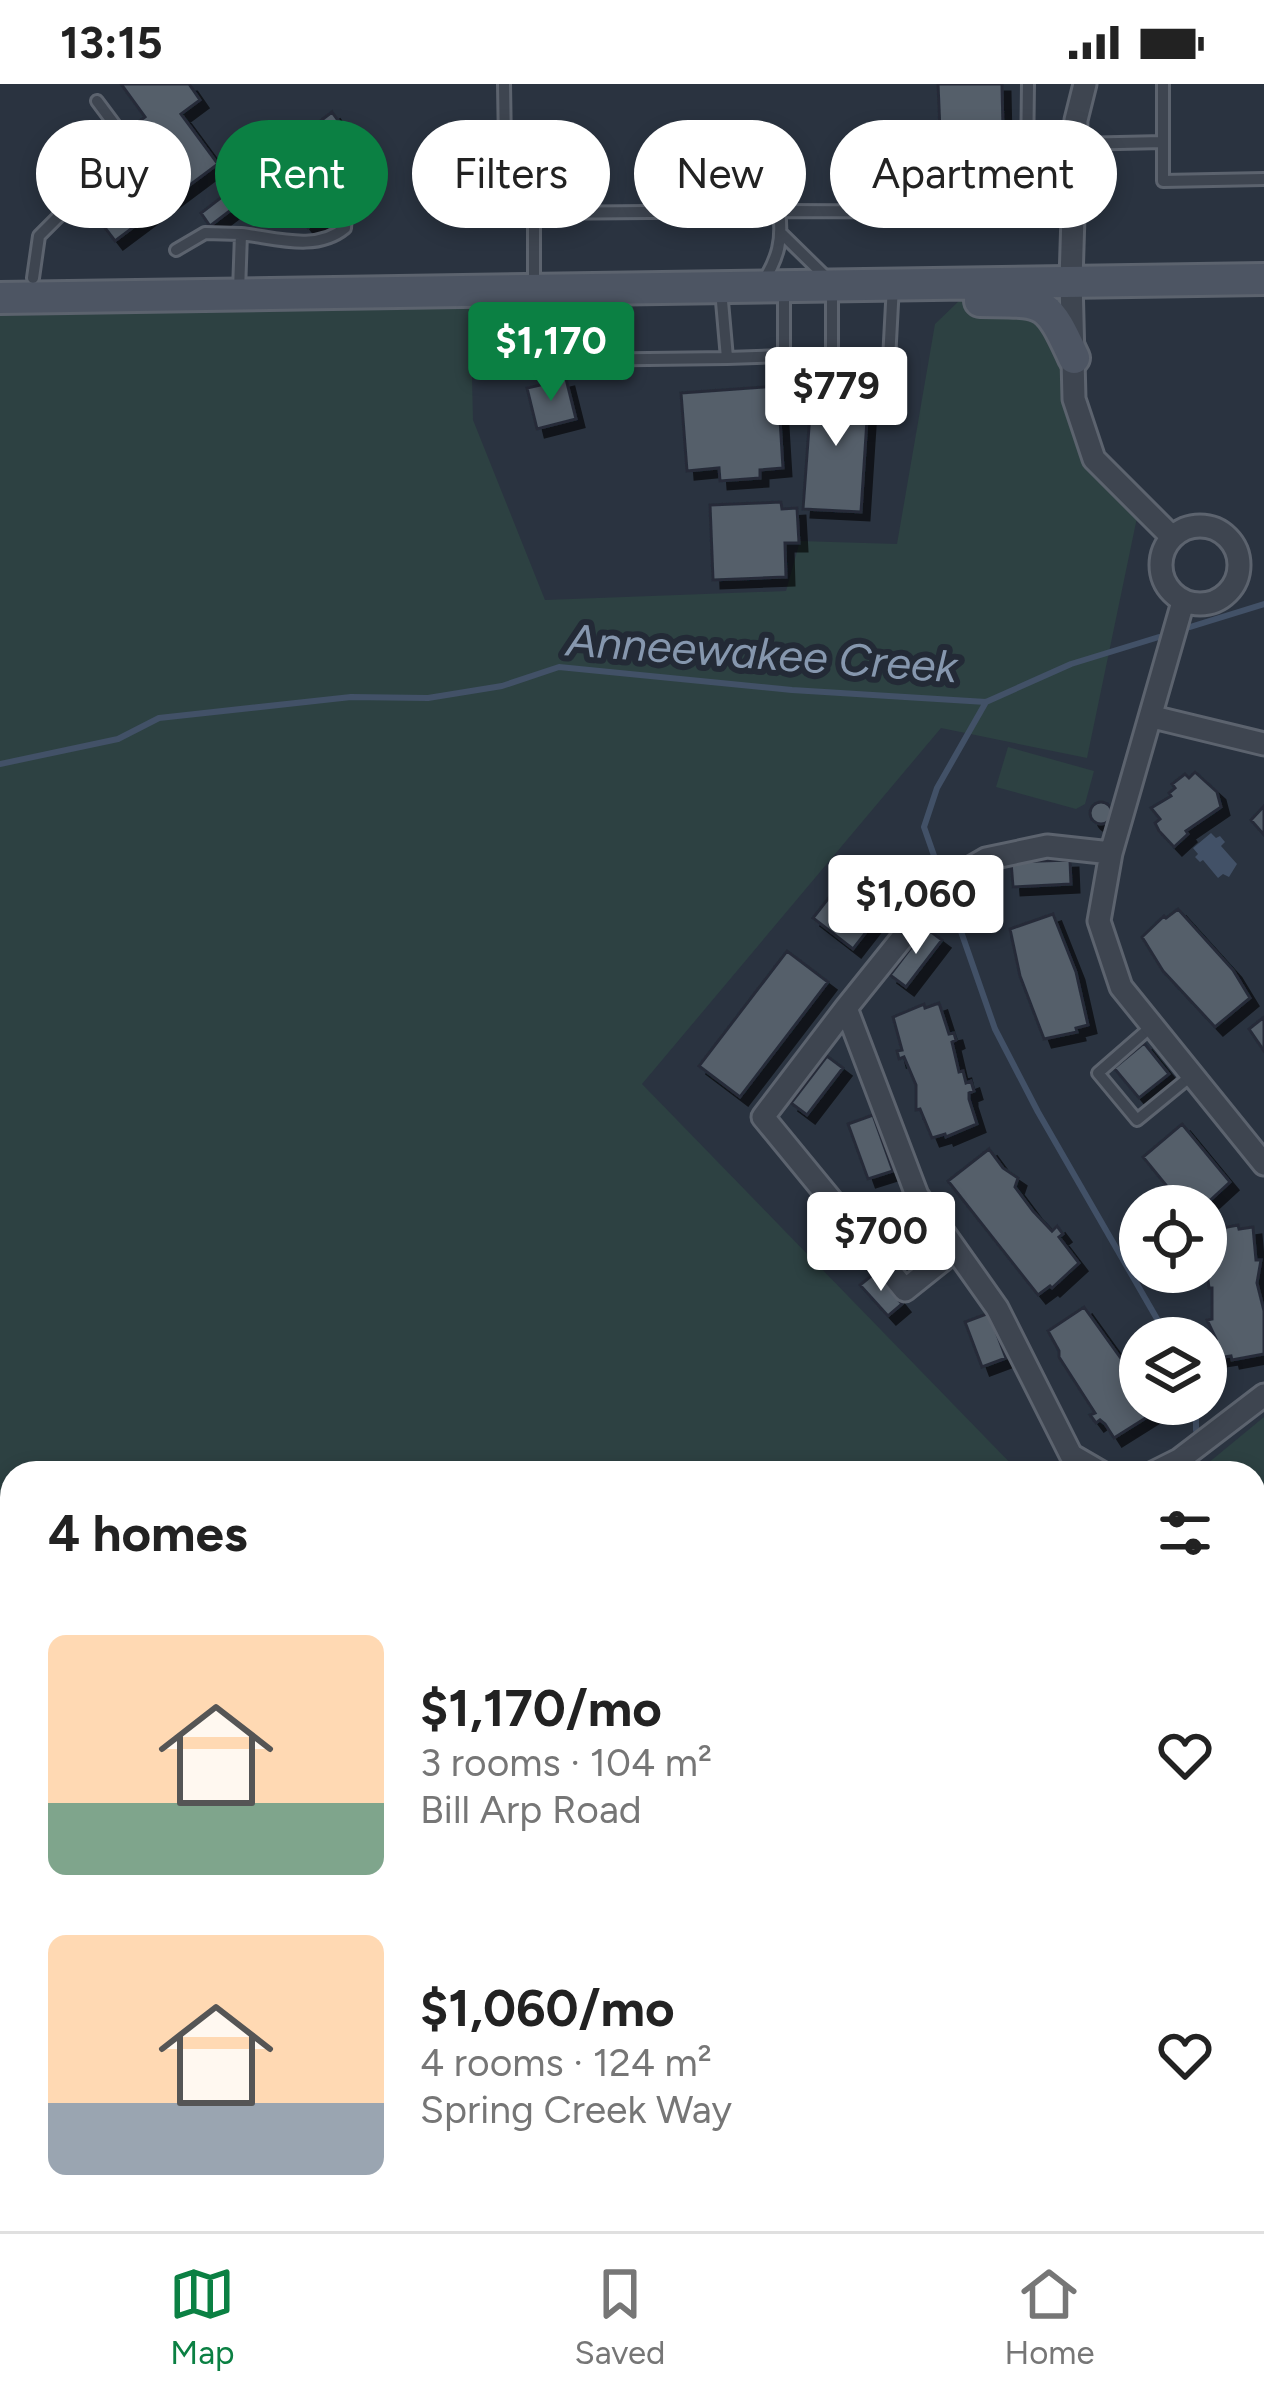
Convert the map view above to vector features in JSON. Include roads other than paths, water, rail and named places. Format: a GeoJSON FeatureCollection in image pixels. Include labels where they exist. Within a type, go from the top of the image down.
{"type":"FeatureCollection","features":[{"type":"Feature","properties":{"kind":"main road"},"geometry":{"type":"LineString","coordinates":[[0,280],[106,278],[116,295]]}},
{"type":"Feature","properties":{"kind":"main road"},"geometry":{"type":"LineString","coordinates":[[0,298],[1264,278]]}},
{"type":"Feature","properties":{"kind":"main road"},"geometry":{"type":"LineString","coordinates":[[925,281],[961,300],[1037,302],[1054,316],[1073,358]]}},
{"type":"Feature","properties":{"kind":"street"},"geometry":{"type":"LineString","coordinates":[[1076,120],[1085,84]]}},
{"type":"Feature","properties":{"kind":"street"},"geometry":{"type":"LineString","coordinates":[[1073,228],[1074,399],[1094,459],[1172,536]]}},
{"type":"Feature","properties":{"kind":"street"},"geometry":{"type":"LineString","coordinates":[[1203,524],[1226,535],[1238,548],[1235,584],[1220,597],[1198,605],[1183,602],[1162,577],[1161,558],[1172,536],[1203,524]]}},
{"type":"Feature","properties":{"kind":"street"},"geometry":{"type":"LineString","coordinates":[[1183,602],[1111,853],[1099,921],[1121,987],[1192,1076],[1259,1149]]}},
{"type":"Feature","properties":{"kind":"street"},"geometry":{"type":"LineString","coordinates":[[1153,717],[1264,744]]}},
{"type":"Feature","properties":{"kind":"street"},"geometry":{"type":"LineString","coordinates":[[956,1250],[905,1290],[763,1118],[948,881],[986,859],[1047,846],[1111,853]]}},
{"type":"Feature","properties":{"kind":"street"},"geometry":{"type":"LineString","coordinates":[[846,1007],[917,1195],[997,1308],[1071,1455],[1081,1461]]}},
{"type":"Feature","properties":{"kind":"street"},"geometry":{"type":"LineString","coordinates":[[1177,1461],[1264,1395]]}},
{"type":"Feature","properties":{"kind":"lane"},"geometry":{"type":"LineString","coordinates":[[504,84],[505,120]]}},
{"type":"Feature","properties":{"kind":"lane"},"geometry":{"type":"LineString","coordinates":[[1028,84],[1028,120]]}},
{"type":"Feature","properties":{"kind":"lane"},"geometry":{"type":"LineString","coordinates":[[1162,84],[1163,181],[1264,179]]}},
{"type":"Feature","properties":{"kind":"lane"},"geometry":{"type":"LineString","coordinates":[[33,278],[39,236],[68,208],[139,157],[97,101]]}},
{"type":"Feature","properties":{"kind":"lane"},"geometry":{"type":"LineString","coordinates":[[1117,147],[1162,142]]}},
{"type":"Feature","properties":{"kind":"lane"},"geometry":{"type":"LineString","coordinates":[[176,250],[205,233],[314,243],[331,240],[345,228]]}},
{"type":"Feature","properties":{"kind":"lane"},"geometry":{"type":"LineString","coordinates":[[535,228],[538,291],[557,351],[570,360],[643,362],[784,356],[772,286],[781,228]]}},
{"type":"Feature","properties":{"kind":"lane"},"geometry":{"type":"LineString","coordinates":[[239,294],[241,234]]}},
{"type":"Feature","properties":{"kind":"lane"},"geometry":{"type":"LineString","coordinates":[[782,234],[832,284],[832,359],[889,360],[893,282]]}},
{"type":"Feature","properties":{"kind":"lane"},"geometry":{"type":"LineString","coordinates":[[721,286],[727,358]]}},
{"type":"Feature","properties":{"kind":"lane"},"geometry":{"type":"LineString","coordinates":[[1152,1026],[1098,1073],[1137,1120],[1192,1076]]}},
{"type":"Feature","properties":{"kind":"water"},"geometry":{"type":"Polygon","coordinates":[[[1211,833],[1220,836],[1225,842],[1221,846],[1237,864],[1229,877],[1218,878],[1195,857],[1193,848],[1211,833]]]}},
{"type":"Feature","properties":{"kind":"waterway","name":"Anneewakee Creek"},"geometry":{"type":"LineString","coordinates":[[1190,627],[1264,604]]}},
{"type":"Feature","properties":{"kind":"waterway","name":"Anneewakee Creek"},"geometry":{"type":"LineString","coordinates":[[0,764],[118,739],[159,718],[351,697],[428,698],[502,686],[559,667],[792,690],[986,702],[1071,664],[1159,637]]}},
{"type":"Feature","properties":{"kind":"waterway"},"geometry":{"type":"LineString","coordinates":[[939,870],[924,827],[937,788],[986,702]]}},
{"type":"Feature","properties":{"kind":"waterway"},"geometry":{"type":"LineString","coordinates":[[950,900],[995,1029],[1156,1317]]}},
{"type":"Feature","properties":{"kind":"waterway"},"geometry":{"type":"LineString","coordinates":[[1196,1425],[1196,1430]]}},
{"type":"Feature","properties":{"kind":"waterway"},"geometry":{"type":"LineString","coordinates":[[1195,1461],[1196,1453]]}}]}
